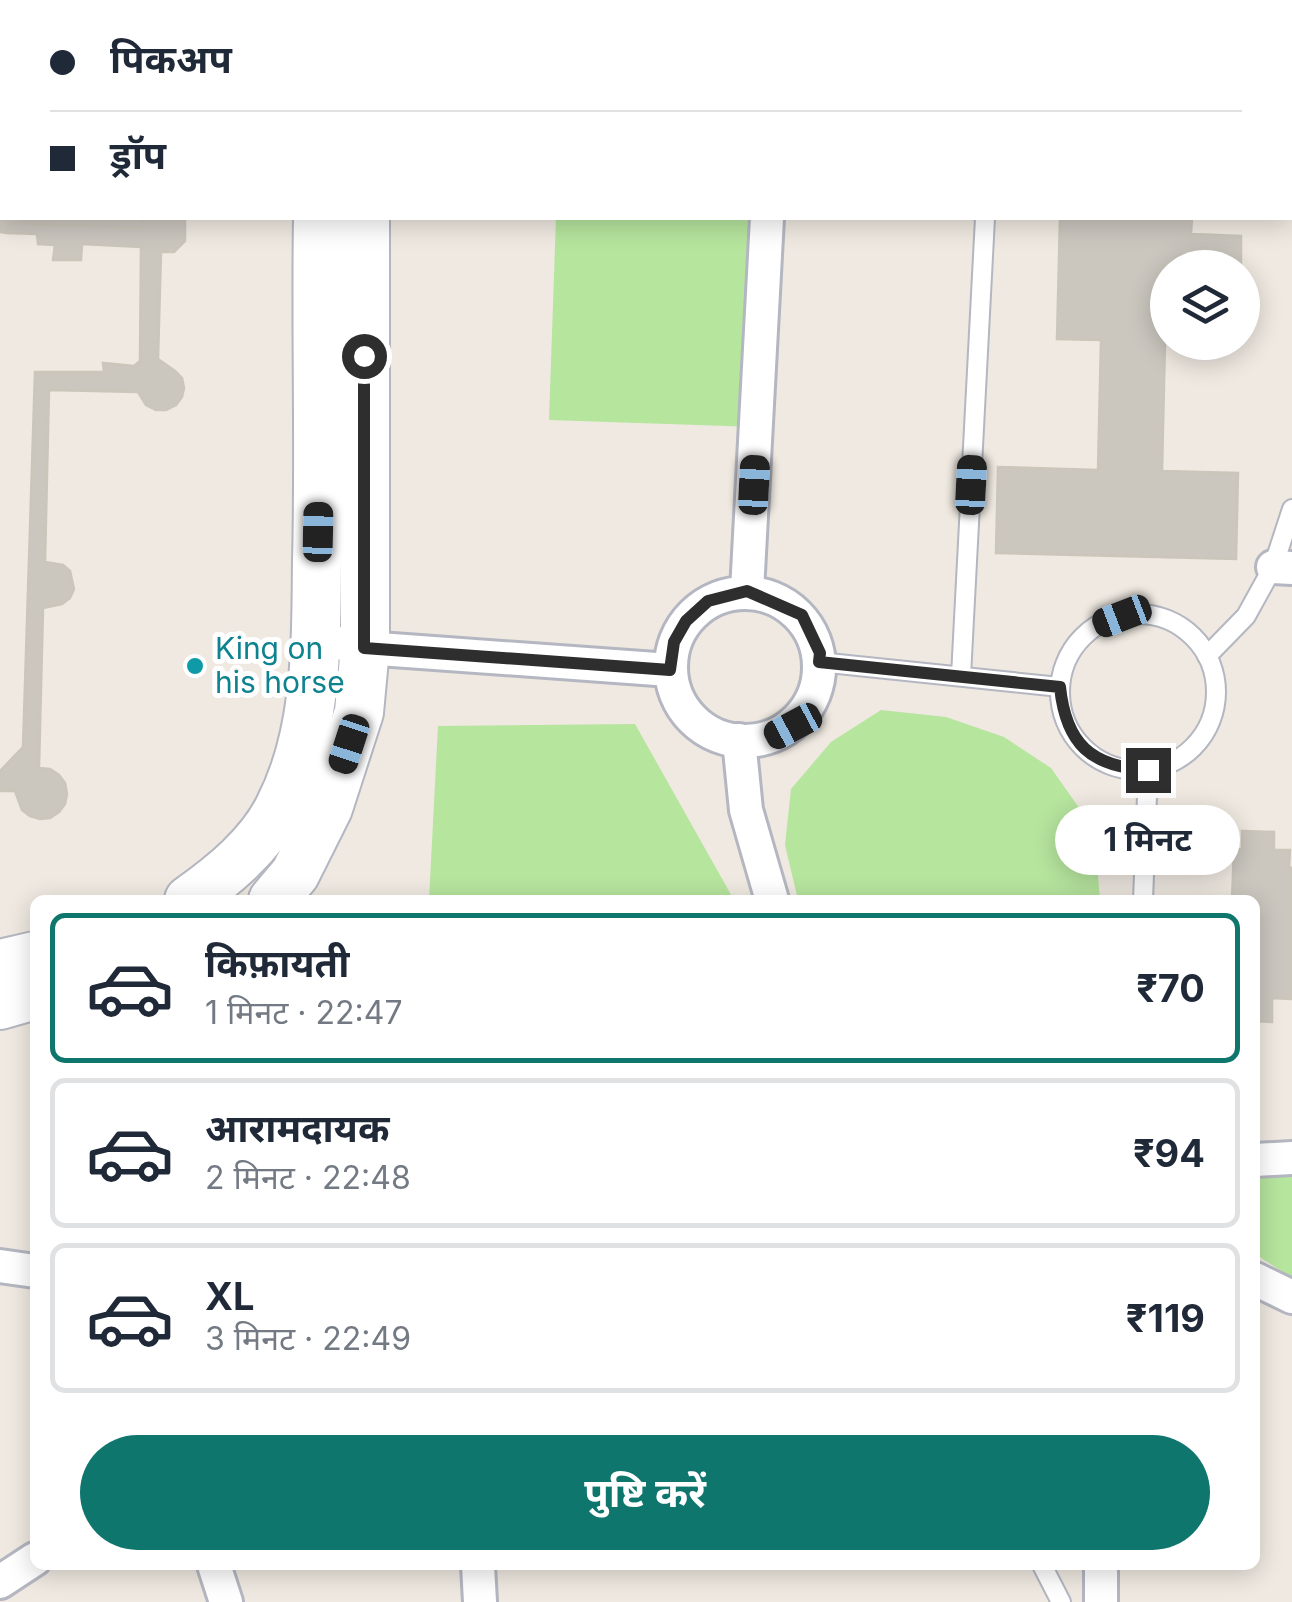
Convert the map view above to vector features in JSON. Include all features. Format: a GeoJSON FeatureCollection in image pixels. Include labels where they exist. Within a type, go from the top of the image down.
{"type":"FeatureCollection","features":[{"type":"Feature","properties":{"kind":"street"},"geometry":{"type":"LineString","coordinates":[[196,895],[221,877],[278,811],[306,732],[316,638],[318,220]]}},
{"type":"Feature","properties":{"kind":"street"},"geometry":{"type":"LineString","coordinates":[[277,895],[295,874],[328,808],[360,712],[364,648],[365,220]]}},
{"type":"Feature","properties":{"kind":"street"},"geometry":{"type":"LineString","coordinates":[[747,591],[767,220]]}},
{"type":"Feature","properties":{"kind":"street"},"geometry":{"type":"LineString","coordinates":[[747,591],[802,615],[820,653],[814,700],[793,726],[768,740],[748,742],[703,730],[675,695],[670,670],[674,642],[686,621],[708,601],[747,591]]}},
{"type":"Feature","properties":{"kind":"street"},"geometry":{"type":"LineString","coordinates":[[316,638],[364,648],[670,670]]}},
{"type":"Feature","properties":{"kind":"street"},"geometry":{"type":"LineString","coordinates":[[739,740],[746,810],[771,895]]}},
{"type":"Feature","properties":{"kind":"street"},"geometry":{"type":"LineString","coordinates":[[0,964],[30,957]]}},
{"type":"Feature","properties":{"kind":"street"},"geometry":{"type":"LineString","coordinates":[[0,1005],[30,996]]}},
{"type":"Feature","properties":{"kind":"street"},"geometry":{"type":"LineString","coordinates":[[1260,1160],[1292,1158]]}},
{"type":"Feature","properties":{"kind":"street"},"geometry":{"type":"LineString","coordinates":[[0,1266],[30,1270]]}},
{"type":"Feature","properties":{"kind":"street"},"geometry":{"type":"LineString","coordinates":[[1260,1281],[1292,1298]]}},
{"type":"Feature","properties":{"kind":"street"},"geometry":{"type":"LineString","coordinates":[[0,1582],[30,1562]]}},
{"type":"Feature","properties":{"kind":"street"},"geometry":{"type":"LineString","coordinates":[[216,1570],[226,1602]]}},
{"type":"Feature","properties":{"kind":"street"},"geometry":{"type":"LineString","coordinates":[[478,1570],[480,1602]]}},
{"type":"Feature","properties":{"kind":"street"},"geometry":{"type":"LineString","coordinates":[[1100,1602],[1101,1570]]}},
{"type":"Feature","properties":{"kind":"lane"},"geometry":{"type":"LineString","coordinates":[[961,676],[985,220]]}},
{"type":"Feature","properties":{"kind":"lane"},"geometry":{"type":"LineString","coordinates":[[1207,656],[1246,616],[1282,568],[1292,509]]}},
{"type":"Feature","properties":{"kind":"lane"},"geometry":{"type":"LineString","coordinates":[[1147,614],[1171,621],[1192,636],[1207,656],[1216,679],[1216,704],[1208,728],[1193,748],[1172,762],[1148,770],[1121,768],[1095,758],[1075,739],[1062,714],[1060,687],[1066,662],[1079,641],[1098,625],[1122,616],[1147,614]]}},
{"type":"Feature","properties":{"kind":"lane"},"geometry":{"type":"LineString","coordinates":[[819,662],[1060,687]]}},
{"type":"Feature","properties":{"kind":"lane"},"geometry":{"type":"LineString","coordinates":[[1143,895],[1148,770]]}},
{"type":"Feature","properties":{"kind":"lane"},"geometry":{"type":"LineString","coordinates":[[1045,1570],[1061,1602]]}},
{"type":"Feature","properties":{"kind":"green space"},"geometry":{"type":"Polygon","coordinates":[[[556,220],[763,220],[756,427],[549,420],[556,220]]]}},
{"type":"Feature","properties":{"kind":"green space"},"geometry":{"type":"Polygon","coordinates":[[[881,710],[946,717],[1004,737],[1051,768],[1094,829],[1100,895],[797,895],[785,845],[791,789],[831,742],[881,710]]]}},
{"type":"Feature","properties":{"kind":"green space"},"geometry":{"type":"Polygon","coordinates":[[[635,724],[731,895],[429,895],[438,726],[635,724]]]}},
{"type":"Feature","properties":{"kind":"green space"},"geometry":{"type":"Polygon","coordinates":[[[1292,1170],[1292,1278],[1260,1257],[1260,1172],[1292,1170]]]}},
{"type":"Feature","properties":{"kind":"building"},"geometry":{"type":"Polygon","coordinates":[[[0,220],[144,220],[143,228],[8,223],[8,233],[0,232],[0,220]]]}},
{"type":"Feature","properties":{"kind":"building"},"geometry":{"type":"Polygon","coordinates":[[[144,220],[185,220],[185,241],[174,252],[161,252],[158,359],[182,378],[184,388],[176,405],[166,410],[146,405],[138,392],[49,390],[45,562],[63,565],[70,571],[74,589],[62,604],[43,608],[39,768],[59,775],[67,794],[59,812],[40,819],[22,810],[15,791],[0,791],[0,771],[23,747],[35,372],[104,372],[103,363],[134,366],[140,361],[141,247],[82,244],[81,260],[53,260],[55,245],[38,244],[37,234],[8,233],[8,223],[143,228],[144,220]]]}},
{"type":"Feature","properties":{"kind":"building"},"geometry":{"type":"Polygon","coordinates":[[[1060,220],[1192,220],[1191,234],[1241,236],[1241,250],[1150,250],[1150,360],[1165,360],[1162,471],[1238,473],[1236,559],[996,553],[998,467],[1098,470],[1101,340],[1057,339],[1060,220]]]}},
{"type":"Feature","properties":{"kind":"building"},"geometry":{"type":"Polygon","coordinates":[[[1242,831],[1274,832],[1274,850],[1290,850],[1292,999],[1272,998],[1272,1022],[1260,1021],[1260,895],[1232,895],[1234,849],[1242,849],[1242,831]]]}},
{"type":"Feature","properties":{"kind":"place","name":"King on his horse"},"geometry":{"type":"Point","coordinates":[195,666]}},
{"type":"Feature","properties":{"kind":"route"},"geometry":{"type":"LineString","coordinates":[[364,356],[364,648],[670,670],[674,642],[686,621],[708,601],[747,591],[802,615],[820,653],[819,662],[1060,687],[1062,714],[1075,739],[1095,758],[1121,768],[1148,770]]}}]}
